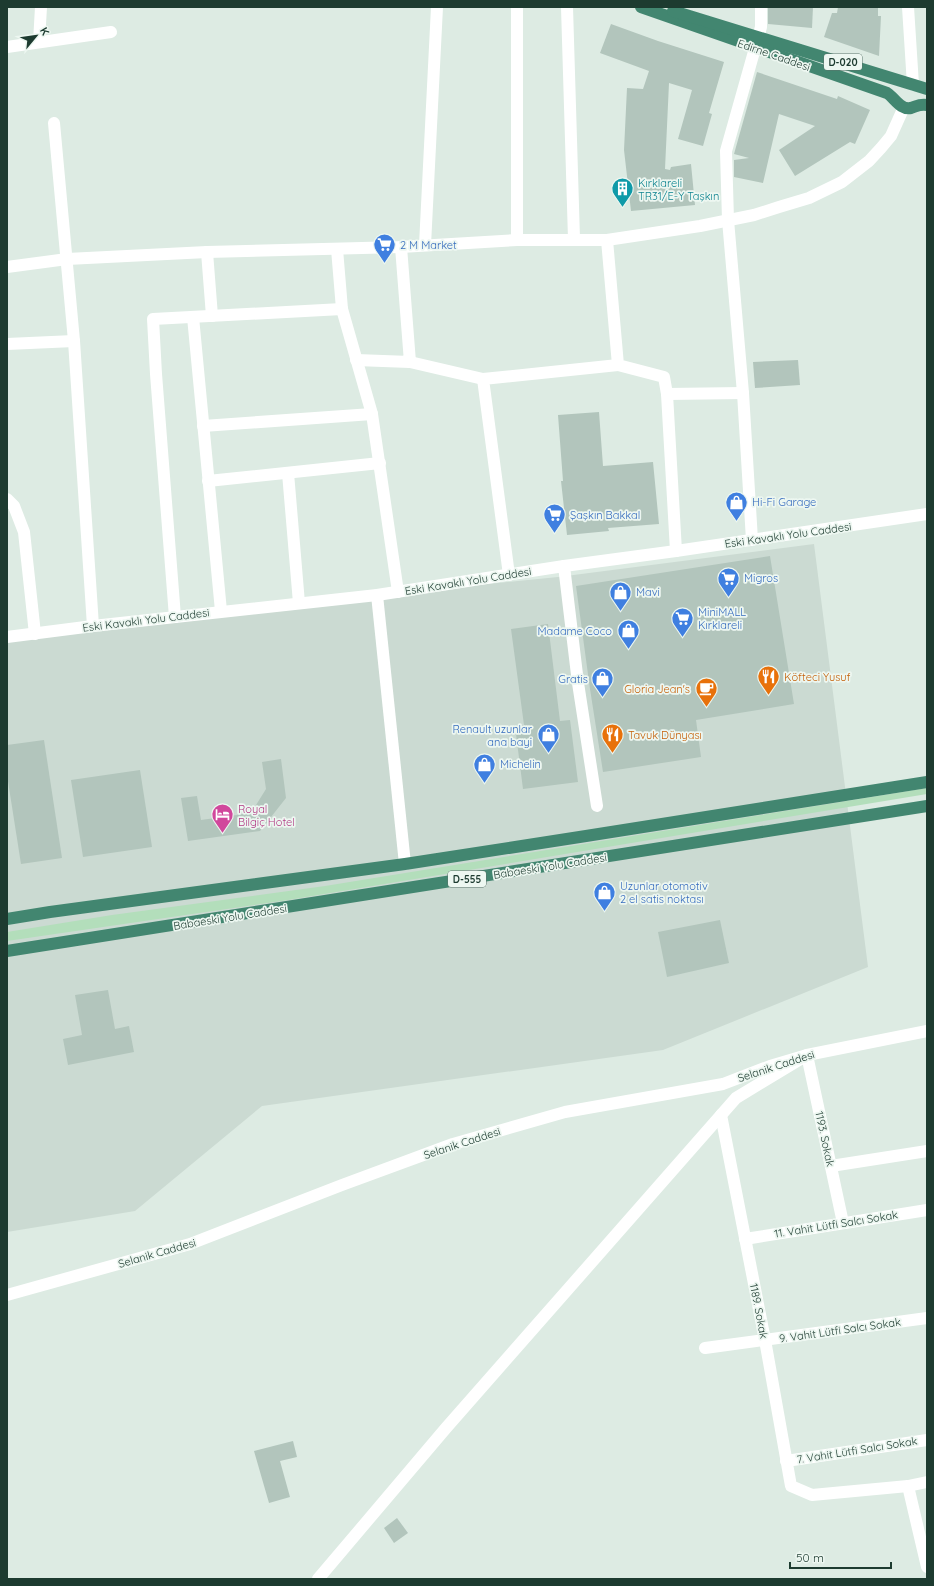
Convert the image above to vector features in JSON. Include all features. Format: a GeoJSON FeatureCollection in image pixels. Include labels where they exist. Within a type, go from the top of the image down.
{"type":"FeatureCollection","features":[{"type":"Feature","properties":{"kind":"highway","name":"Edirne Caddesi"},"geometry":{"type":"LineString","coordinates":[[641,7],[756,42],[916,86]]}},
{"type":"Feature","properties":{"kind":"highway","name":"Edirne Caddesi"},"geometry":{"type":"LineString","coordinates":[[665,7],[887,93],[894,98],[900,106],[915,106]]}},
{"type":"Feature","properties":{"kind":"highway"},"geometry":{"type":"LineString","coordinates":[[894,98],[896,90],[901,84],[916,86],[920,92],[915,106]]}},
{"type":"Feature","properties":{"kind":"highway","name":"D-555"},"geometry":{"type":"LineString","coordinates":[[7,919],[405,864],[927,782]]}},
{"type":"Feature","properties":{"kind":"highway","name":"Babaeski Yolu Caddesi"},"geometry":{"type":"LineString","coordinates":[[7,951],[927,806]]}},
{"type":"Feature","properties":{"kind":"street"},"geometry":{"type":"LineString","coordinates":[[39,42],[41,7]]}},
{"type":"Feature","properties":{"kind":"street"},"geometry":{"type":"LineString","coordinates":[[425,246],[437,7]]}},
{"type":"Feature","properties":{"kind":"street"},"geometry":{"type":"LineString","coordinates":[[517,7],[517,240]]}},
{"type":"Feature","properties":{"kind":"street"},"geometry":{"type":"LineString","coordinates":[[568,7],[574,239]]}},
{"type":"Feature","properties":{"kind":"street"},"geometry":{"type":"LineString","coordinates":[[752,540],[743,393],[728,220],[726,151],[761,27],[761,7]]}},
{"type":"Feature","properties":{"kind":"street"},"geometry":{"type":"LineString","coordinates":[[908,7],[916,86]]}},
{"type":"Feature","properties":{"kind":"street"},"geometry":{"type":"LineString","coordinates":[[7,47],[111,32]]}},
{"type":"Feature","properties":{"kind":"street"},"geometry":{"type":"LineString","coordinates":[[7,267],[67,259],[207,252],[401,247],[517,240],[607,240],[700,226],[754,215],[810,198],[842,182],[869,161],[915,106]]}},
{"type":"Feature","properties":{"kind":"street"},"geometry":{"type":"LineString","coordinates":[[54,124],[74,341],[93,626]]}},
{"type":"Feature","properties":{"kind":"street"},"geometry":{"type":"LineString","coordinates":[[607,240],[618,365]]}},
{"type":"Feature","properties":{"kind":"street"},"geometry":{"type":"LineString","coordinates":[[401,247],[410,362]]}},
{"type":"Feature","properties":{"kind":"street"},"geometry":{"type":"LineString","coordinates":[[337,249],[342,309],[372,414],[398,592]]}},
{"type":"Feature","properties":{"kind":"street"},"geometry":{"type":"LineString","coordinates":[[207,252],[212,316]]}},
{"type":"Feature","properties":{"kind":"street"},"geometry":{"type":"LineString","coordinates":[[175,617],[153,319],[342,309]]}},
{"type":"Feature","properties":{"kind":"street"},"geometry":{"type":"LineString","coordinates":[[193,317],[221,612]]}},
{"type":"Feature","properties":{"kind":"street"},"geometry":{"type":"LineString","coordinates":[[7,344],[74,341]]}},
{"type":"Feature","properties":{"kind":"street"},"geometry":{"type":"LineString","coordinates":[[356,360],[410,362],[483,379],[618,365],[664,377],[667,394],[676,551]]}},
{"type":"Feature","properties":{"kind":"street"},"geometry":{"type":"LineString","coordinates":[[483,379],[509,575]]}},
{"type":"Feature","properties":{"kind":"street"},"geometry":{"type":"LineString","coordinates":[[667,394],[743,393]]}},
{"type":"Feature","properties":{"kind":"street"},"geometry":{"type":"LineString","coordinates":[[203,426],[372,414]]}},
{"type":"Feature","properties":{"kind":"street"},"geometry":{"type":"LineString","coordinates":[[208,480],[380,463]]}},
{"type":"Feature","properties":{"kind":"street"},"geometry":{"type":"LineString","coordinates":[[288,473],[299,603]]}},
{"type":"Feature","properties":{"kind":"street"},"geometry":{"type":"LineString","coordinates":[[7,499],[14,506],[24,532],[35,634]]}},
{"type":"Feature","properties":{"kind":"street","name":"Eski Kavaklı Yolu Caddesi"},"geometry":{"type":"LineString","coordinates":[[7,638],[93,626],[377,595],[564,566],[927,514]]}},
{"type":"Feature","properties":{"kind":"street"},"geometry":{"type":"LineString","coordinates":[[564,566],[578,683],[598,806]]}},
{"type":"Feature","properties":{"kind":"street"},"geometry":{"type":"LineString","coordinates":[[377,595],[405,864]]}},
{"type":"Feature","properties":{"kind":"street","name":"Selanik Caddesi"},"geometry":{"type":"LineString","coordinates":[[7,1294],[190,1244],[453,1144],[565,1112],[723,1084],[770,1066],[807,1055],[927,1030]]}},
{"type":"Feature","properties":{"kind":"street"},"geometry":{"type":"LineString","coordinates":[[318,1579],[452,1422],[736,1098],[807,1055]]}},
{"type":"Feature","properties":{"kind":"street","name":"1193. Sokak"},"geometry":{"type":"LineString","coordinates":[[807,1055],[843,1223]]}},
{"type":"Feature","properties":{"kind":"street","name":"1189. Sokak"},"geometry":{"type":"LineString","coordinates":[[721,1115],[792,1486],[812,1495],[908,1486]]}},
{"type":"Feature","properties":{"kind":"street"},"geometry":{"type":"LineString","coordinates":[[831,1166],[927,1151]]}},
{"type":"Feature","properties":{"kind":"street","name":"11. Vahit Lütfi Salcı Sokak"},"geometry":{"type":"LineString","coordinates":[[745,1239],[927,1210]]}},
{"type":"Feature","properties":{"kind":"street","name":"9. Vahit Lütfi Salcı Sokak"},"geometry":{"type":"LineString","coordinates":[[704,1348],[927,1318]]}},
{"type":"Feature","properties":{"kind":"street","name":"7. Vahit Lütfi Salcı Sokak"},"geometry":{"type":"LineString","coordinates":[[786,1461],[927,1440]]}},
{"type":"Feature","properties":{"kind":"street"},"geometry":{"type":"LineString","coordinates":[[927,1482],[908,1486],[927,1567]]}},
{"type":"Feature","properties":{"kind":"shaded area"},"geometry":{"type":"Polygon","coordinates":[[[814,544],[868,967],[663,1050],[262,1106],[135,1211],[7,1232],[7,638],[221,611],[558,577],[814,544]]]}},
{"type":"Feature","properties":{"kind":"green space"},"geometry":{"type":"Polygon","coordinates":[[[927,788],[927,794],[288,900],[7,941],[7,932],[112,915],[325,886],[927,788]]]}},
{"type":"Feature","properties":{"kind":"building"},"geometry":{"type":"Polygon","coordinates":[[[768,7],[813,7],[812,28],[768,24],[768,7]]]}},
{"type":"Feature","properties":{"kind":"building"},"geometry":{"type":"Polygon","coordinates":[[[838,7],[878,7],[878,16],[881,16],[879,56],[824,37],[832,13],[837,13],[838,7]]]}},
{"type":"Feature","properties":{"kind":"building"},"geometry":{"type":"Polygon","coordinates":[[[611,24],[724,62],[709,113],[712,114],[703,146],[678,139],[692,90],[669,83],[665,169],[670,170],[671,167],[691,164],[695,205],[631,211],[624,150],[627,88],[643,89],[649,71],[600,53],[611,24]]]}},
{"type":"Feature","properties":{"kind":"building"},"geometry":{"type":"Polygon","coordinates":[[[757,72],[837,99],[838,96],[870,110],[855,144],[850,142],[795,176],[779,150],[815,126],[779,114],[763,183],[734,177],[734,160],[749,158],[734,154],[757,72]]]}},
{"type":"Feature","properties":{"kind":"building"},"geometry":{"type":"Polygon","coordinates":[[[798,360],[800,385],[755,388],[753,362],[798,360]]]}},
{"type":"Feature","properties":{"kind":"building"},"geometry":{"type":"Polygon","coordinates":[[[599,412],[603,466],[653,462],[659,524],[608,528],[609,531],[567,535],[561,481],[563,481],[558,415],[599,412]]]}},
{"type":"Feature","properties":{"kind":"building","name":"MiniMALL Kırklareli"},"geometry":{"type":"Polygon","coordinates":[[[770,556],[794,704],[696,720],[701,757],[603,772],[576,586],[770,556]]]}},
{"type":"Feature","properties":{"kind":"building"},"geometry":{"type":"Polygon","coordinates":[[[548,624],[560,721],[570,720],[578,782],[523,789],[515,726],[524,725],[511,629],[548,624]]]}},
{"type":"Feature","properties":{"kind":"building"},"geometry":{"type":"Polygon","coordinates":[[[44,740],[62,858],[21,864],[7,775],[7,745],[44,740]]]}},
{"type":"Feature","properties":{"kind":"building"},"geometry":{"type":"Polygon","coordinates":[[[281,759],[286,798],[260,831],[188,841],[181,798],[197,796],[201,820],[251,813],[266,789],[262,762],[281,759]]]}},
{"type":"Feature","properties":{"kind":"building"},"geometry":{"type":"Polygon","coordinates":[[[140,770],[152,847],[83,857],[71,780],[140,770]]]}},
{"type":"Feature","properties":{"kind":"building"},"geometry":{"type":"Polygon","coordinates":[[[720,920],[729,963],[667,977],[658,932],[720,920]]]}},
{"type":"Feature","properties":{"kind":"building"},"geometry":{"type":"Polygon","coordinates":[[[108,990],[115,1029],[129,1026],[134,1052],[68,1065],[63,1039],[82,1035],[75,995],[108,990]]]}},
{"type":"Feature","properties":{"kind":"building"},"geometry":{"type":"Polygon","coordinates":[[[293,1441],[297,1457],[280,1461],[290,1497],[269,1503],[254,1451],[293,1441]]]}},
{"type":"Feature","properties":{"kind":"building"},"geometry":{"type":"Polygon","coordinates":[[[397,1518],[408,1533],[394,1543],[384,1528],[397,1518]]]}},
{"type":"Feature","properties":{"kind":"place","name":"Kırklareli TR31/E-Y Taşkın"},"geometry":{"type":"Point","coordinates":[623,208]}},
{"type":"Feature","properties":{"kind":"place","name":"2 M Market"},"geometry":{"type":"Point","coordinates":[385,264]}},
{"type":"Feature","properties":{"kind":"place","name":"Hi-Fi Garage"},"geometry":{"type":"Point","coordinates":[737,522]}},
{"type":"Feature","properties":{"kind":"place","name":"Şaşkın Bakkal"},"geometry":{"type":"Point","coordinates":[554,534]}},
{"type":"Feature","properties":{"kind":"place","name":"Migros"},"geometry":{"type":"Point","coordinates":[728,598]}},
{"type":"Feature","properties":{"kind":"place","name":"Mavi"},"geometry":{"type":"Point","coordinates":[621,612]}},
{"type":"Feature","properties":{"kind":"place","name":"MiniMALL Kırklareli"},"geometry":{"type":"Point","coordinates":[683,638]}},
{"type":"Feature","properties":{"kind":"place","name":"Madame Coco"},"geometry":{"type":"Point","coordinates":[628,650]}},
{"type":"Feature","properties":{"kind":"place","name":"Köfteci Yusuf"},"geometry":{"type":"Point","coordinates":[768,696]}},
{"type":"Feature","properties":{"kind":"place","name":"Gratis"},"geometry":{"type":"Point","coordinates":[603,698]}},
{"type":"Feature","properties":{"kind":"place","name":"Gloria Jean's"},"geometry":{"type":"Point","coordinates":[706,708]}},
{"type":"Feature","properties":{"kind":"place","name":"Renault uzunlar ana bayi"},"geometry":{"type":"Point","coordinates":[548,754]}},
{"type":"Feature","properties":{"kind":"place","name":"Tavuk Dünyası"},"geometry":{"type":"Point","coordinates":[613,754]}},
{"type":"Feature","properties":{"kind":"place","name":"Michelin"},"geometry":{"type":"Point","coordinates":[484,784]}},
{"type":"Feature","properties":{"kind":"place","name":"Royal Bilgiç Hotel"},"geometry":{"type":"Point","coordinates":[223,834]}},
{"type":"Feature","properties":{"kind":"place","name":"Uzunlar otomotiv 2 el satis noktası"},"geometry":{"type":"Point","coordinates":[605,912]}}]}
